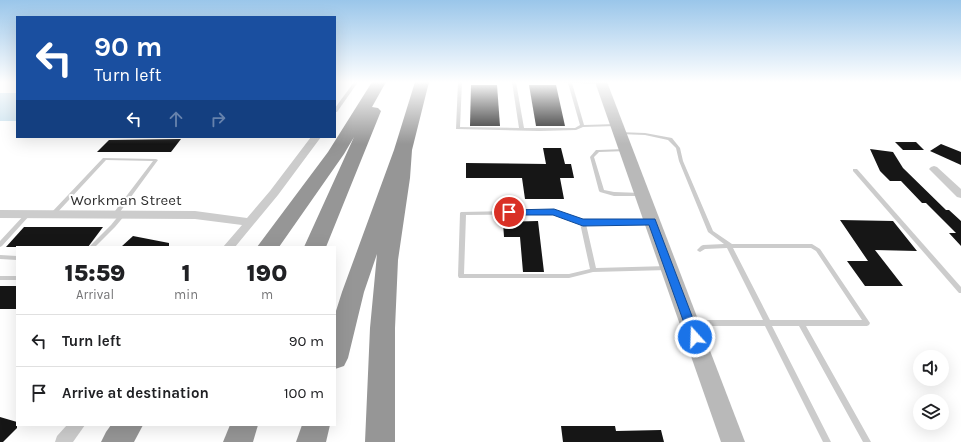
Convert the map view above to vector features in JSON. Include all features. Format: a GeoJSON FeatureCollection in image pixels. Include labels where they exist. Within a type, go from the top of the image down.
{"type":"FeatureCollection","features":[{"type":"Feature","properties":{"kind":"highway"},"geometry":{"type":"LineString","coordinates":[[269,246],[335,154],[366,103]]}},
{"type":"Feature","properties":{"kind":"highway"},"geometry":{"type":"LineString","coordinates":[[315,246],[377,103]]}},
{"type":"Feature","properties":{"kind":"highway"},"geometry":{"type":"LineString","coordinates":[[336,355],[354,292],[403,150],[416,103]]}},
{"type":"Feature","properties":{"kind":"highway"},"geometry":{"type":"LineString","coordinates":[[380,442],[384,298],[387,260],[403,173],[403,150]]}},
{"type":"Feature","properties":{"kind":"highway"},"geometry":{"type":"LineString","coordinates":[[116,442],[128,426]]}},
{"type":"Feature","properties":{"kind":"highway"},"geometry":{"type":"LineString","coordinates":[[238,442],[244,426]]}},
{"type":"Feature","properties":{"kind":"highway"},"geometry":{"type":"LineString","coordinates":[[311,442],[316,426]]}},
{"type":"Feature","properties":{"kind":"main road"},"geometry":{"type":"LineString","coordinates":[[608,103],[733,442]]}},
{"type":"Feature","properties":{"kind":"street"},"geometry":{"type":"LineString","coordinates":[[230,246],[251,222],[315,138]]}},
{"type":"Feature","properties":{"kind":"street"},"geometry":{"type":"LineString","coordinates":[[934,169],[961,195]]}},
{"type":"Feature","properties":{"kind":"street","name":"Workman Street"},"geometry":{"type":"LineString","coordinates":[[0,214],[195,215],[251,222]]}},
{"type":"Feature","properties":{"kind":"street"},"geometry":{"type":"LineString","coordinates":[[63,442],[76,426]]}},
{"type":"Feature","properties":{"kind":"lane"},"geometry":{"type":"LineString","coordinates":[[459,103],[458,128],[576,130],[582,126],[618,129],[670,139],[678,148],[711,232],[731,246],[827,442]]}},
{"type":"Feature","properties":{"kind":"lane"},"geometry":{"type":"LineString","coordinates":[[517,103],[522,130]]}},
{"type":"Feature","properties":{"kind":"lane"},"geometry":{"type":"LineString","coordinates":[[575,103],[582,126]]}},
{"type":"Feature","properties":{"kind":"lane"},"geometry":{"type":"LineString","coordinates":[[626,150],[598,151],[592,156],[602,191],[614,194],[642,195]]}},
{"type":"Feature","properties":{"kind":"lane"},"geometry":{"type":"LineString","coordinates":[[54,214],[105,159],[156,160],[118,215],[113,226],[93,246]]}},
{"type":"Feature","properties":{"kind":"lane"},"geometry":{"type":"LineString","coordinates":[[855,170],[961,291]]}},
{"type":"Feature","properties":{"kind":"lane"},"geometry":{"type":"LineString","coordinates":[[652,222],[583,222],[554,212],[463,213],[461,276],[568,276],[594,270],[669,268]]}},
{"type":"Feature","properties":{"kind":"lane"},"geometry":{"type":"LineString","coordinates":[[0,245],[28,214]]}},
{"type":"Feature","properties":{"kind":"lane"},"geometry":{"type":"LineString","coordinates":[[583,222],[594,270]]}},
{"type":"Feature","properties":{"kind":"lane"},"geometry":{"type":"LineString","coordinates":[[689,322],[867,323],[818,250],[812,246],[703,246],[700,250]]}},
{"type":"Feature","properties":{"kind":"lane"},"geometry":{"type":"LineString","coordinates":[[0,257],[16,258]]}},
{"type":"Feature","properties":{"kind":"lane"},"geometry":{"type":"LineString","coordinates":[[0,278],[16,278]]}},
{"type":"Feature","properties":{"kind":"lane"},"geometry":{"type":"LineString","coordinates":[[801,323],[867,442]]}},
{"type":"Feature","properties":{"kind":"water"},"geometry":{"type":"Polygon","coordinates":[[[0,103],[16,103],[16,121],[0,121],[0,103]]]}},
{"type":"Feature","properties":{"kind":"building"},"geometry":{"type":"Polygon","coordinates":[[[471,103],[498,103],[500,126],[470,126],[471,103]]]}},
{"type":"Feature","properties":{"kind":"building"},"geometry":{"type":"Polygon","coordinates":[[[532,103],[560,103],[565,126],[536,126],[532,103]]]}},
{"type":"Feature","properties":{"kind":"building"},"geometry":{"type":"Polygon","coordinates":[[[181,139],[171,152],[97,152],[109,140],[181,139]]]}},
{"type":"Feature","properties":{"kind":"building"},"geometry":{"type":"Polygon","coordinates":[[[895,142],[916,142],[924,150],[903,150],[895,142]]]}},
{"type":"Feature","properties":{"kind":"building"},"geometry":{"type":"Polygon","coordinates":[[[941,144],[961,152],[961,165],[930,151],[941,144]]]}},
{"type":"Feature","properties":{"kind":"building"},"geometry":{"type":"Polygon","coordinates":[[[543,148],[561,148],[565,164],[571,164],[574,178],[560,178],[564,199],[525,199],[522,178],[466,178],[466,163],[546,164],[543,148]]]}},
{"type":"Feature","properties":{"kind":"building"},"geometry":{"type":"Polygon","coordinates":[[[870,149],[893,152],[903,168],[946,210],[949,210],[961,221],[961,246],[949,233],[956,233],[926,203],[922,203],[901,181],[890,181],[880,171],[870,149]]]}},
{"type":"Feature","properties":{"kind":"building"},"geometry":{"type":"Polygon","coordinates":[[[840,220],[893,221],[917,251],[875,250],[903,286],[865,286],[847,261],[868,261],[840,220]]]}},
{"type":"Feature","properties":{"kind":"building"},"geometry":{"type":"Polygon","coordinates":[[[538,221],[544,272],[523,272],[520,237],[504,237],[503,222],[538,221]]]}},
{"type":"Feature","properties":{"kind":"building"},"geometry":{"type":"Polygon","coordinates":[[[24,227],[103,227],[89,246],[6,247],[24,227]]]}},
{"type":"Feature","properties":{"kind":"building"},"geometry":{"type":"Polygon","coordinates":[[[133,236],[169,243],[169,246],[122,246],[133,236]]]}},
{"type":"Feature","properties":{"kind":"building"},"geometry":{"type":"Polygon","coordinates":[[[0,286],[16,286],[16,309],[0,309],[0,286]]]}},
{"type":"Feature","properties":{"kind":"building"},"geometry":{"type":"Polygon","coordinates":[[[0,417],[16,422],[17,428],[3,442],[0,442],[0,417]]]}},
{"type":"Feature","properties":{"kind":"building"},"geometry":{"type":"Polygon","coordinates":[[[561,426],[615,426],[616,431],[661,430],[664,442],[563,442],[561,426]]]}},
{"type":"Feature","properties":{"kind":"route"},"geometry":{"type":"LineString","coordinates":[[509,212],[554,212],[583,222],[652,222],[695,337]]}}]}
